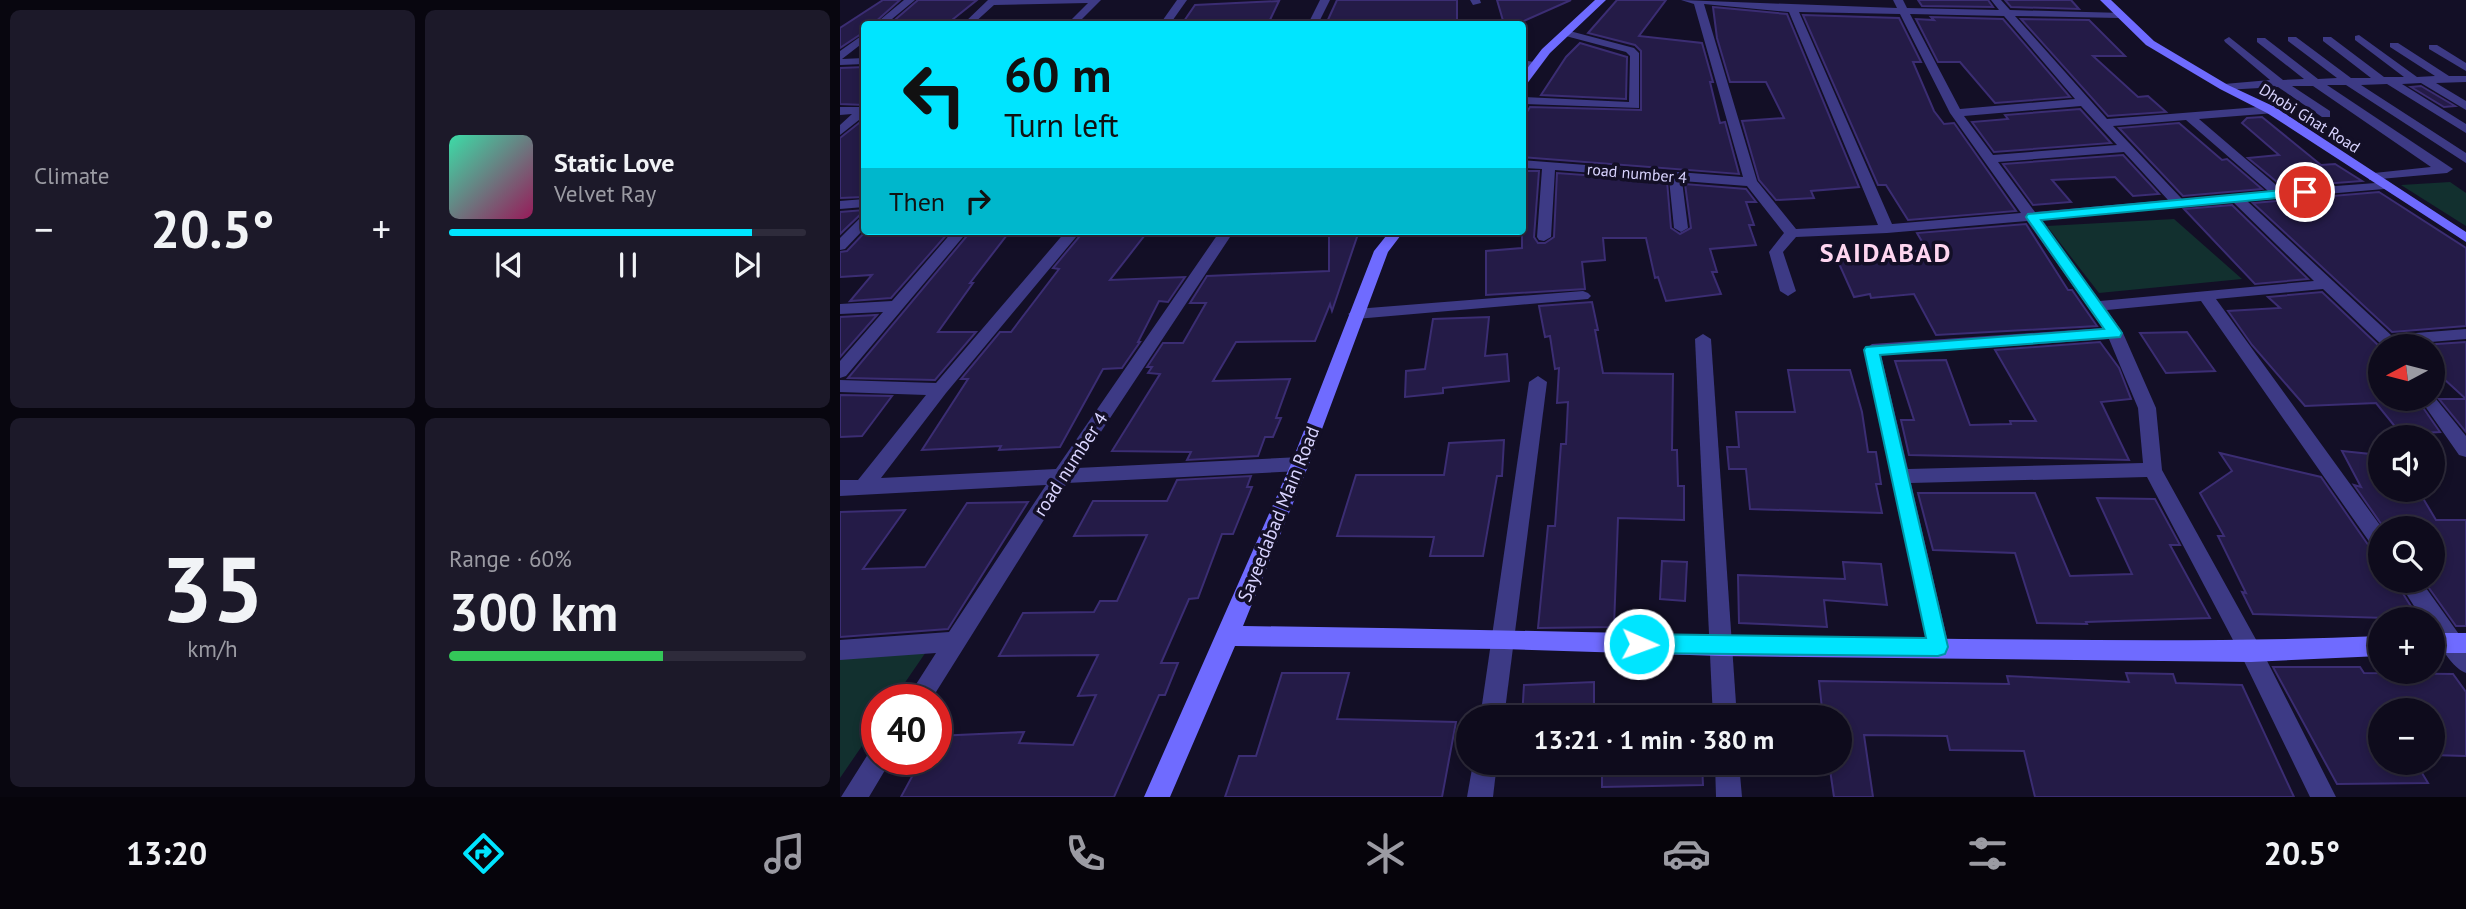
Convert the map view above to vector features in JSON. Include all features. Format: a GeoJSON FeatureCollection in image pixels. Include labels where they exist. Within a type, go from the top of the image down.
{"type":"FeatureCollection","features":[{"type":"Feature","properties":{"kind":"main road"},"geometry":{"type":"LineString","coordinates":[[1526,77],[1535,65],[1601,0]]}},
{"type":"Feature","properties":{"kind":"main road","name":"Dhobi Ghat Road"},"geometry":{"type":"LineString","coordinates":[[2105,0],[2150,43],[2224,87],[2271,110],[2466,237]]}},
{"type":"Feature","properties":{"kind":"main road","name":"Sayeedabad Main Road"},"geometry":{"type":"LineString","coordinates":[[1157,797],[1300,464],[1381,251],[1394,235]]}},
{"type":"Feature","properties":{"kind":"main road"},"geometry":{"type":"LineString","coordinates":[[1228,636],[1504,639],[1721,646],[2250,652],[2368,647]]}},
{"type":"Feature","properties":{"kind":"street"},"geometry":{"type":"LineString","coordinates":[[884,21],[910,0]]}},
{"type":"Feature","properties":{"kind":"street"},"geometry":{"type":"LineString","coordinates":[[971,21],[993,1],[1090,0]]}},
{"type":"Feature","properties":{"kind":"street"},"geometry":{"type":"LineString","coordinates":[[1075,21],[1096,0]]}},
{"type":"Feature","properties":{"kind":"street"},"geometry":{"type":"LineString","coordinates":[[1167,21],[1182,0]]}},
{"type":"Feature","properties":{"kind":"street"},"geometry":{"type":"LineString","coordinates":[[1314,21],[1325,0]]}},
{"type":"Feature","properties":{"kind":"street"},"geometry":{"type":"LineString","coordinates":[[1996,0],[2084,102],[2179,204]]}},
{"type":"Feature","properties":{"kind":"street"},"geometry":{"type":"LineString","coordinates":[[1793,233],[1751,182],[1692,1],[1793,9],[1900,6],[2119,15]]}},
{"type":"Feature","properties":{"kind":"street"},"geometry":{"type":"LineString","coordinates":[[1900,6],[1956,113],[2115,333],[2147,408],[2153,470],[2250,652],[2323,797]]}},
{"type":"Feature","properties":{"kind":"street"},"geometry":{"type":"LineString","coordinates":[[1793,9],[1887,229]]}},
{"type":"Feature","properties":{"kind":"street"},"geometry":{"type":"LineString","coordinates":[[1526,100],[1635,106],[1635,55],[1616,44],[1566,33]]}},
{"type":"Feature","properties":{"kind":"street"},"geometry":{"type":"LineString","coordinates":[[2359,38],[2421,81],[2466,106]]}},
{"type":"Feature","properties":{"kind":"street"},"geometry":{"type":"LineString","coordinates":[[840,56],[861,39]]}},
{"type":"Feature","properties":{"kind":"street"},"geometry":{"type":"LineString","coordinates":[[2292,39],[2349,82],[2466,159]]}},
{"type":"Feature","properties":{"kind":"street"},"geometry":{"type":"LineString","coordinates":[[2327,39],[2386,81],[2466,129]]}},
{"type":"Feature","properties":{"kind":"street"},"geometry":{"type":"LineString","coordinates":[[2229,40],[2280,82],[2326,114]]}},
{"type":"Feature","properties":{"kind":"street"},"geometry":{"type":"LineString","coordinates":[[2260,40],[2315,82],[2443,169]]}},
{"type":"Feature","properties":{"kind":"street"},"geometry":{"type":"LineString","coordinates":[[2394,45],[2448,80]]}},
{"type":"Feature","properties":{"kind":"street"},"geometry":{"type":"LineString","coordinates":[[2433,47],[2466,68]]}},
{"type":"Feature","properties":{"kind":"street"},"geometry":{"type":"LineString","coordinates":[[840,62],[861,61]]}},
{"type":"Feature","properties":{"kind":"street"},"geometry":{"type":"LineString","coordinates":[[1526,64],[1535,65]]}},
{"type":"Feature","properties":{"kind":"street"},"geometry":{"type":"LineString","coordinates":[[2224,87],[2280,82],[2466,79]]}},
{"type":"Feature","properties":{"kind":"street"},"geometry":{"type":"LineString","coordinates":[[1956,113],[2084,102]]}},
{"type":"Feature","properties":{"kind":"street"},"geometry":{"type":"LineString","coordinates":[[840,111],[861,110]]}},
{"type":"Feature","properties":{"kind":"street"},"geometry":{"type":"LineString","coordinates":[[2104,123],[2271,110]]}},
{"type":"Feature","properties":{"kind":"street"},"geometry":{"type":"LineString","coordinates":[[840,131],[861,113]]}},
{"type":"Feature","properties":{"kind":"street"},"geometry":{"type":"LineString","coordinates":[[2188,116],[2279,194]]}},
{"type":"Feature","properties":{"kind":"street"},"geometry":{"type":"LineString","coordinates":[[1988,159],[2129,148]]}},
{"type":"Feature","properties":{"kind":"street","name":"road number 4"},"geometry":{"type":"LineString","coordinates":[[1526,164],[1751,182]]}},
{"type":"Feature","properties":{"kind":"street"},"geometry":{"type":"LineString","coordinates":[[1544,237],[1549,166]]}},
{"type":"Feature","properties":{"kind":"street"},"geometry":{"type":"LineString","coordinates":[[1788,291],[1776,252],[1780,244],[1793,233],[1887,229],[2179,204],[2279,194],[2466,167]]}},
{"type":"Feature","properties":{"kind":"street"},"geometry":{"type":"LineString","coordinates":[[1675,176],[1681,228]]}},
{"type":"Feature","properties":{"kind":"street"},"geometry":{"type":"LineString","coordinates":[[2236,198],[2380,334]]}},
{"type":"Feature","properties":{"kind":"street"},"geometry":{"type":"LineString","coordinates":[[840,205],[861,203]]}},
{"type":"Feature","properties":{"kind":"street"},"geometry":{"type":"LineString","coordinates":[[840,246],[861,225]]}},
{"type":"Feature","properties":{"kind":"street"},"geometry":{"type":"LineString","coordinates":[[840,372],[958,235]]}},
{"type":"Feature","properties":{"kind":"street"},"geometry":{"type":"LineString","coordinates":[[863,487],[940,389],[1071,235]]}},
{"type":"Feature","properties":{"kind":"street","name":"road number 4"},"geometry":{"type":"LineString","coordinates":[[929,684],[1060,477],[1224,235]]}},
{"type":"Feature","properties":{"kind":"street"},"geometry":{"type":"LineString","coordinates":[[2096,306],[2328,284]]}},
{"type":"Feature","properties":{"kind":"street"},"geometry":{"type":"LineString","coordinates":[[1356,314],[1583,296]]}},
{"type":"Feature","properties":{"kind":"street"},"geometry":{"type":"LineString","coordinates":[[2205,296],[2368,524]]}},
{"type":"Feature","properties":{"kind":"street"},"geometry":{"type":"LineString","coordinates":[[840,309],[898,306]]}},
{"type":"Feature","properties":{"kind":"street"},"geometry":{"type":"LineString","coordinates":[[1938,647],[1872,350],[2115,333]]}},
{"type":"Feature","properties":{"kind":"street"},"geometry":{"type":"LineString","coordinates":[[2445,337],[2466,334]]}},
{"type":"Feature","properties":{"kind":"street"},"geometry":{"type":"LineString","coordinates":[[1703,339],[1723,705]]}},
{"type":"Feature","properties":{"kind":"street"},"geometry":{"type":"LineString","coordinates":[[1494,705],[1538,382]]}},
{"type":"Feature","properties":{"kind":"street"},"geometry":{"type":"LineString","coordinates":[[840,386],[940,389]]}},
{"type":"Feature","properties":{"kind":"street"},"geometry":{"type":"LineString","coordinates":[[2438,411],[2466,450]]}},
{"type":"Feature","properties":{"kind":"street"},"geometry":{"type":"LineString","coordinates":[[840,488],[1300,464]]}},
{"type":"Feature","properties":{"kind":"street"},"geometry":{"type":"LineString","coordinates":[[1900,476],[2153,470]]}},
{"type":"Feature","properties":{"kind":"street"},"geometry":{"type":"LineString","coordinates":[[2417,593],[2466,663]]}},
{"type":"Feature","properties":{"kind":"street"},"geometry":{"type":"LineString","coordinates":[[840,650],[957,641]]}},
{"type":"Feature","properties":{"kind":"street"},"geometry":{"type":"LineString","coordinates":[[854,797],[869,775]]}},
{"type":"Feature","properties":{"kind":"street"},"geometry":{"type":"LineString","coordinates":[[1480,797],[1483,775]]}},
{"type":"Feature","properties":{"kind":"street"},"geometry":{"type":"LineString","coordinates":[[1728,775],[1729,797]]}},
{"type":"Feature","properties":{"kind":"green space"},"geometry":{"type":"Polygon","coordinates":[[[2450,182],[2466,193],[2466,226],[2401,185],[2450,182]]]}},
{"type":"Feature","properties":{"kind":"green space"},"geometry":{"type":"Polygon","coordinates":[[[2174,219],[2242,279],[2099,293],[2047,226],[2174,219]]]}},
{"type":"Feature","properties":{"kind":"green space"},"geometry":{"type":"Polygon","coordinates":[[[840,646],[928,649],[904,684],[861,684],[861,747],[840,778],[840,646]]]}},
{"type":"Feature","properties":{"kind":"building"},"geometry":{"type":"Polygon","coordinates":[[[883,0],[900,0],[876,21],[861,21],[861,34],[840,48],[840,28],[883,0]]]}},
{"type":"Feature","properties":{"kind":"building"},"geometry":{"type":"Polygon","coordinates":[[[918,0],[977,0],[951,21],[894,21],[918,0]]]}},
{"type":"Feature","properties":{"kind":"building"},"geometry":{"type":"Polygon","coordinates":[[[1337,0],[1457,0],[1457,21],[1327,21],[1337,0]]]}},
{"type":"Feature","properties":{"kind":"building"},"geometry":{"type":"Polygon","coordinates":[[[1497,0],[1571,0],[1524,21],[1503,21],[1497,0]]]}},
{"type":"Feature","properties":{"kind":"building"},"geometry":{"type":"Polygon","coordinates":[[[1617,0],[1666,0],[1639,36],[1702,43],[1713,82],[1710,82],[1720,123],[1725,122],[1739,174],[1526,157],[1526,114],[1530,107],[1641,110],[1641,51],[1635,45],[1588,33],[1617,0]]]}},
{"type":"Feature","properties":{"kind":"building"},"geometry":{"type":"Polygon","coordinates":[[[1918,0],[1988,0],[1993,7],[1922,6],[1918,0]]]}},
{"type":"Feature","properties":{"kind":"building"},"geometry":{"type":"Polygon","coordinates":[[[2005,0],[2071,0],[2079,9],[2011,7],[2005,0]]]}},
{"type":"Feature","properties":{"kind":"building"},"geometry":{"type":"Polygon","coordinates":[[[1279,1],[1269,21],[1184,21],[1195,5],[1279,1]]]}},
{"type":"Feature","properties":{"kind":"building"},"geometry":{"type":"Polygon","coordinates":[[[1713,7],[1787,14],[1859,187],[1811,191],[1814,198],[1776,200],[1759,180],[1742,121],[1784,118],[1766,82],[1730,82],[1717,38],[1713,7]]]}},
{"type":"Feature","properties":{"kind":"building"},"geometry":{"type":"Polygon","coordinates":[[[1803,15],[1899,18],[1921,62],[1913,62],[1934,111],[1944,124],[1954,123],[2016,211],[1908,220],[1886,185],[1878,185],[1803,15]]]}},
{"type":"Feature","properties":{"kind":"building"},"geometry":{"type":"Polygon","coordinates":[[[1931,17],[2003,19],[2070,97],[1995,103],[1960,62],[1938,62],[1916,19],[1934,20],[1931,17]]]}},
{"type":"Feature","properties":{"kind":"building"},"geometry":{"type":"Polygon","coordinates":[[[2021,19],[2089,20],[2125,56],[2093,56],[2138,97],[2148,96],[2166,112],[2108,116],[2021,19]]]}},
{"type":"Feature","properties":{"kind":"building"},"geometry":{"type":"Polygon","coordinates":[[[1580,43],[1627,57],[1626,99],[1541,95],[1566,57],[1580,43]]]}},
{"type":"Feature","properties":{"kind":"building"},"geometry":{"type":"Polygon","coordinates":[[[861,67],[861,105],[840,104],[840,68],[861,67]]]}},
{"type":"Feature","properties":{"kind":"building"},"geometry":{"type":"Polygon","coordinates":[[[2421,86],[2455,106],[2444,107],[2411,87],[2421,86]]]}},
{"type":"Feature","properties":{"kind":"building"},"geometry":{"type":"Polygon","coordinates":[[[2080,109],[2111,143],[1994,152],[1972,122],[2008,119],[2005,115],[2080,109]]]}},
{"type":"Feature","properties":{"kind":"building"},"geometry":{"type":"Polygon","coordinates":[[[2262,117],[2321,165],[2335,164],[2362,181],[2283,187],[2248,158],[2279,155],[2242,123],[2247,118],[2262,117]]]}},
{"type":"Feature","properties":{"kind":"building"},"geometry":{"type":"Polygon","coordinates":[[[861,121],[861,197],[840,198],[840,138],[861,121]]]}},
{"type":"Feature","properties":{"kind":"building"},"geometry":{"type":"Polygon","coordinates":[[[2179,123],[2222,160],[2227,159],[2262,189],[2183,196],[2119,128],[2179,123]]]}},
{"type":"Feature","properties":{"kind":"building"},"geometry":{"type":"Polygon","coordinates":[[[2123,155],[2159,194],[2133,196],[2115,177],[2052,180],[2071,202],[2033,205],[2003,164],[2123,155]]]}},
{"type":"Feature","properties":{"kind":"building"},"geometry":{"type":"Polygon","coordinates":[[[1526,171],[1539,171],[1534,237],[1538,243],[1545,243],[1554,237],[1557,173],[1667,181],[1671,228],[1680,234],[1691,228],[1685,184],[1746,189],[1756,202],[1746,202],[1754,225],[1749,225],[1756,245],[1710,249],[1717,272],[1712,272],[1721,294],[1666,301],[1658,277],[1655,278],[1646,238],[1603,238],[1605,260],[1582,262],[1585,289],[1486,295],[1486,251],[1522,248],[1522,235],[1526,235],[1526,171]]]}},
{"type":"Feature","properties":{"kind":"building"},"geometry":{"type":"Polygon","coordinates":[[[2379,192],[2466,248],[2466,326],[2392,332],[2253,203],[2379,192]]]}},
{"type":"Feature","properties":{"kind":"building"},"geometry":{"type":"Polygon","coordinates":[[[2232,205],[2308,279],[2255,284],[2184,209],[2232,205]]]}},
{"type":"Feature","properties":{"kind":"building"},"geometry":{"type":"Polygon","coordinates":[[[861,210],[861,214],[840,234],[840,212],[861,210]]]}},
{"type":"Feature","properties":{"kind":"building"},"geometry":{"type":"Polygon","coordinates":[[[2026,224],[2068,290],[2072,290],[2097,326],[1936,335],[1914,294],[1871,298],[1870,294],[1854,297],[1836,257],[1927,250],[1917,233],[2026,224]]]}},
{"type":"Feature","properties":{"kind":"building"},"geometry":{"type":"Polygon","coordinates":[[[862,235],[946,235],[891,298],[850,301],[872,275],[840,277],[840,252],[847,251],[862,235]]]}},
{"type":"Feature","properties":{"kind":"building"},"geometry":{"type":"Polygon","coordinates":[[[968,235],[1007,235],[970,283],[973,283],[938,332],[976,332],[935,380],[848,378],[968,235]]]}},
{"type":"Feature","properties":{"kind":"building"},"geometry":{"type":"Polygon","coordinates":[[[1081,235],[1145,235],[1110,280],[1185,277],[1168,302],[1159,301],[1140,342],[1122,368],[1103,369],[1060,447],[999,450],[1001,446],[922,450],[968,379],[961,379],[1000,332],[1011,332],[1059,269],[1053,268],[1081,235]]]}},
{"type":"Feature","properties":{"kind":"building"},"geometry":{"type":"Polygon","coordinates":[[[1329,235],[1358,235],[1332,311],[1330,304],[1315,341],[1236,342],[1213,381],[1290,379],[1276,418],[1281,418],[1273,437],[1265,437],[1258,456],[1187,460],[1191,452],[1112,451],[1160,374],[1148,373],[1152,367],[1147,367],[1163,343],[1183,343],[1206,303],[1190,303],[1207,276],[1329,271],[1329,235]]]}},
{"type":"Feature","properties":{"kind":"building"},"geometry":{"type":"Polygon","coordinates":[[[2322,292],[2368,336],[2368,403],[2305,406],[2252,345],[2228,311],[2280,308],[2268,297],[2322,292]]]}},
{"type":"Feature","properties":{"kind":"building"},"geometry":{"type":"Polygon","coordinates":[[[1592,302],[1603,373],[1673,374],[1672,450],[1677,450],[1678,486],[1684,486],[1684,520],[1618,518],[1614,627],[1538,628],[1548,526],[1555,526],[1561,444],[1566,444],[1568,402],[1557,403],[1559,368],[1555,369],[1550,336],[1545,337],[1539,306],[1592,302]]]}},
{"type":"Feature","properties":{"kind":"building"},"geometry":{"type":"Polygon","coordinates":[[[877,315],[840,357],[840,317],[877,315]]]}},
{"type":"Feature","properties":{"kind":"building"},"geometry":{"type":"Polygon","coordinates":[[[1489,317],[1485,356],[1507,354],[1509,381],[1443,388],[1443,393],[1405,397],[1406,371],[1425,369],[1433,319],[1489,317]]]}},
{"type":"Feature","properties":{"kind":"building"},"geometry":{"type":"Polygon","coordinates":[[[2187,332],[2215,371],[2166,373],[2140,333],[2187,332]]]}},
{"type":"Feature","properties":{"kind":"building"},"geometry":{"type":"Polygon","coordinates":[[[2100,342],[2119,368],[2131,399],[2101,402],[2129,460],[1909,455],[1901,420],[1914,420],[1895,361],[1946,360],[1970,425],[2011,424],[2010,421],[2036,421],[1995,350],[2100,342]]]}},
{"type":"Feature","properties":{"kind":"building"},"geometry":{"type":"Polygon","coordinates":[[[2466,342],[2466,399],[2445,380],[2445,343],[2466,342]]]}},
{"type":"Feature","properties":{"kind":"building"},"geometry":{"type":"Polygon","coordinates":[[[1788,370],[1850,370],[1862,412],[1868,452],[1876,452],[1881,484],[1876,484],[1882,513],[1750,509],[1746,469],[1729,469],[1727,447],[1739,447],[1736,412],[1795,412],[1788,370]]]}},
{"type":"Feature","properties":{"kind":"building"},"geometry":{"type":"Polygon","coordinates":[[[840,395],[892,396],[862,436],[840,437],[840,395]]]}},
{"type":"Feature","properties":{"kind":"building"},"geometry":{"type":"Polygon","coordinates":[[[2445,399],[2466,399],[2466,432],[2445,406],[2445,399]]]}},
{"type":"Feature","properties":{"kind":"building"},"geometry":{"type":"Polygon","coordinates":[[[2382,411],[2425,411],[2435,425],[2394,425],[2382,411]]]}},
{"type":"Feature","properties":{"kind":"building"},"geometry":{"type":"Polygon","coordinates":[[[1504,440],[1502,476],[1497,476],[1483,556],[1430,556],[1434,537],[1337,536],[1356,475],[1444,475],[1449,443],[1504,440]]]}},
{"type":"Feature","properties":{"kind":"building"},"geometry":{"type":"Polygon","coordinates":[[[2342,451],[2368,454],[2368,502],[2425,502],[2434,516],[2376,516],[2354,485],[2361,487],[2342,451]]]}},
{"type":"Feature","properties":{"kind":"building"},"geometry":{"type":"Polygon","coordinates":[[[2220,453],[2321,477],[2368,545],[2368,593],[2403,593],[2411,607],[2368,607],[2368,617],[2253,614],[2242,592],[2246,593],[2218,536],[2224,536],[2200,493],[2232,471],[2220,453]]]}},
{"type":"Feature","properties":{"kind":"building"},"geometry":{"type":"Polygon","coordinates":[[[1251,476],[1247,487],[1252,487],[1233,534],[1222,534],[1198,598],[1189,599],[1161,663],[1178,663],[1165,695],[1159,695],[1114,797],[901,797],[913,775],[952,775],[952,735],[1024,732],[1019,743],[1073,745],[1096,695],[1078,696],[1098,655],[999,656],[1023,613],[1094,612],[1100,601],[1117,601],[1147,535],[1074,536],[1093,501],[1167,501],[1177,480],[1251,476]]]}},
{"type":"Feature","properties":{"kind":"building"},"geometry":{"type":"Polygon","coordinates":[[[1918,493],[2035,493],[2070,576],[2132,574],[2097,498],[2155,499],[2180,545],[2170,545],[2210,618],[2086,622],[2087,624],[2037,623],[2015,553],[1933,550],[1918,493]]]}},
{"type":"Feature","properties":{"kind":"building"},"geometry":{"type":"Polygon","coordinates":[[[1028,502],[948,629],[840,637],[840,512],[905,510],[863,569],[925,567],[967,503],[1028,502]]]}},
{"type":"Feature","properties":{"kind":"building"},"geometry":{"type":"Polygon","coordinates":[[[2445,520],[2466,520],[2466,626],[2456,626],[2433,593],[2445,593],[2445,520]]]}},
{"type":"Feature","properties":{"kind":"building"},"geometry":{"type":"Polygon","coordinates":[[[1662,561],[1687,562],[1685,601],[1660,599],[1662,561]]]}},
{"type":"Feature","properties":{"kind":"building"},"geometry":{"type":"Polygon","coordinates":[[[1843,562],[1881,564],[1887,605],[1824,600],[1827,627],[1739,623],[1738,575],[1845,579],[1843,562]]]}},
{"type":"Feature","properties":{"kind":"building"},"geometry":{"type":"Polygon","coordinates":[[[2273,667],[2360,667],[2364,673],[2368,673],[2368,684],[2445,684],[2445,674],[2453,674],[2466,692],[2466,756],[2445,755],[2445,698],[2368,698],[2368,775],[2423,775],[2428,783],[2337,784],[2273,667]]]}},
{"type":"Feature","properties":{"kind":"building"},"geometry":{"type":"Polygon","coordinates":[[[1282,673],[1349,673],[1337,719],[1456,722],[1442,797],[1225,797],[1239,756],[1256,756],[1282,673]]]}},
{"type":"Feature","properties":{"kind":"building"},"geometry":{"type":"Polygon","coordinates":[[[2126,673],[2173,674],[2176,683],[2242,685],[2294,797],[2035,797],[2024,751],[1950,750],[1947,736],[1864,735],[1873,797],[1834,797],[1831,775],[1852,775],[1852,705],[1822,705],[1819,681],[2009,684],[2007,676],[2129,682],[2126,673]]]}},
{"type":"Feature","properties":{"kind":"building"},"geometry":{"type":"Polygon","coordinates":[[[1594,682],[1594,705],[1523,705],[1524,685],[1594,682]]]}},
{"type":"Feature","properties":{"kind":"building"},"geometry":{"type":"Polygon","coordinates":[[[1602,775],[1703,775],[1703,785],[1602,787],[1602,775]]]}},
{"type":"Feature","properties":{"kind":"district","name":"SAIDABAD"},"geometry":{"type":"Point","coordinates":[1886,252]}},
{"type":"Feature","properties":{"kind":"route"},"geometry":{"type":"LineString","coordinates":[[1639,644],[1938,647],[1872,350],[2115,333],[2032,217],[2305,192]]}}]}
